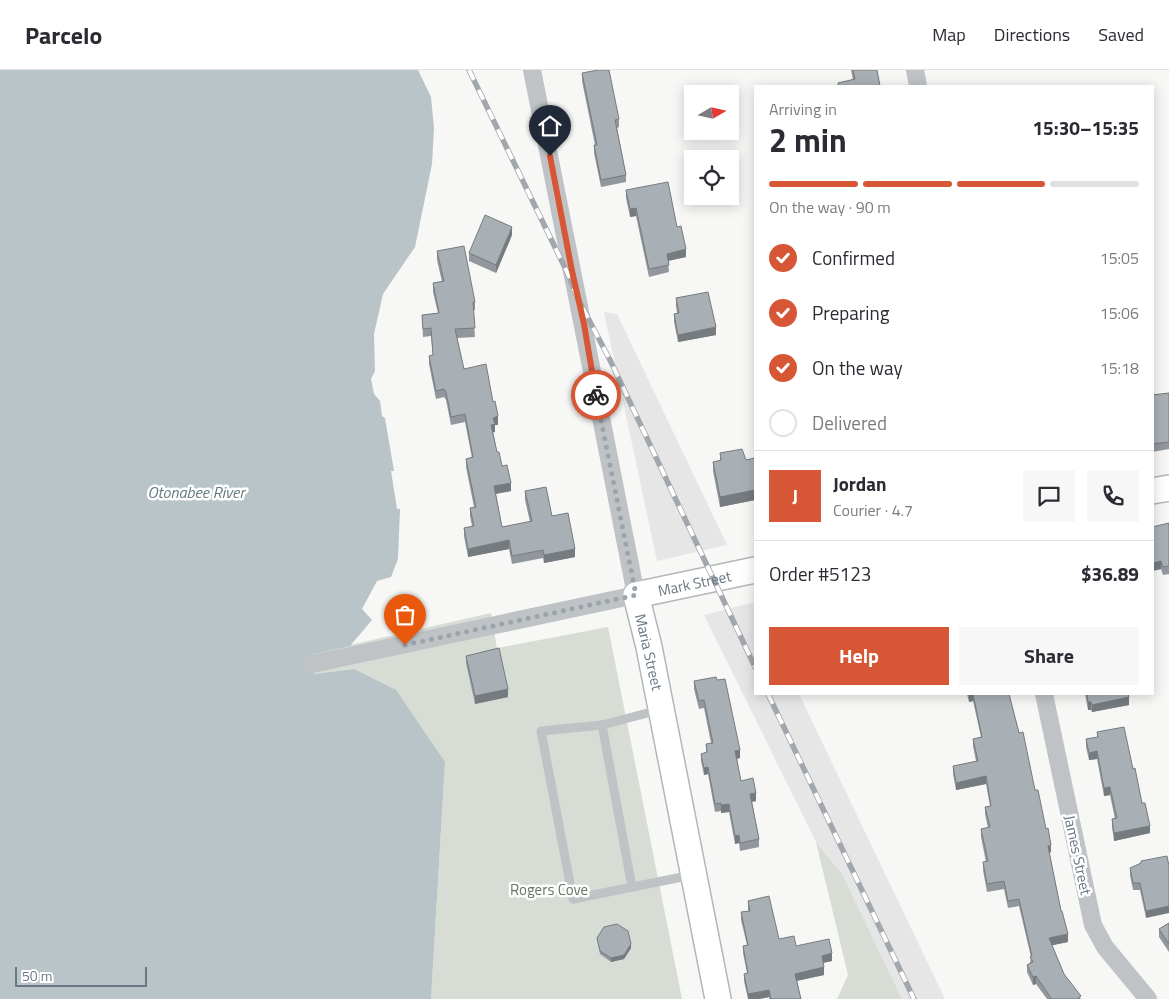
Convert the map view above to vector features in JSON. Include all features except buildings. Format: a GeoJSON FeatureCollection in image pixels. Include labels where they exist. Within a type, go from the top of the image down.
{"type":"FeatureCollection","features":[{"type":"Feature","properties":{"kind":"street","name":"Maria Street"},"geometry":{"type":"LineString","coordinates":[[532,70],[718,999]]}},
{"type":"Feature","properties":{"kind":"street"},"geometry":{"type":"LineString","coordinates":[[915,70],[918,85]]}},
{"type":"Feature","properties":{"kind":"street"},"geometry":{"type":"LineString","coordinates":[[1154,491],[1169,488]]}},
{"type":"Feature","properties":{"kind":"street","name":"Mark Street"},"geometry":{"type":"LineString","coordinates":[[312,664],[754,570]]}},
{"type":"Feature","properties":{"kind":"street","name":"James Street"},"geometry":{"type":"LineString","coordinates":[[1044,695],[1093,925],[1105,947],[1148,999]]}},
{"type":"Feature","properties":{"kind":"lane"},"geometry":{"type":"LineString","coordinates":[[661,709],[602,725],[542,731],[572,899],[694,875]]}},
{"type":"Feature","properties":{"kind":"lane"},"geometry":{"type":"LineString","coordinates":[[602,725],[632,887]]}},
{"type":"Feature","properties":{"kind":"shaded area"},"geometry":{"type":"Polygon","coordinates":[[[604,312],[617,314],[727,545],[657,561],[604,312]]]}},
{"type":"Feature","properties":{"kind":"shaded area"},"geometry":{"type":"Polygon","coordinates":[[[754,602],[754,695],[799,695],[945,999],[902,999],[842,874],[816,842],[704,615],[754,602]]]}},
{"type":"Feature","properties":{"kind":"green space","name":"Rogers Cove"},"geometry":{"type":"Polygon","coordinates":[[[491,613],[497,648],[608,627],[682,999],[431,999],[445,762],[354,669],[314,674],[310,654],[491,613]]]}},
{"type":"Feature","properties":{"kind":"green space"},"geometry":{"type":"Polygon","coordinates":[[[816,842],[842,874],[902,999],[837,999],[848,975],[816,842]]]}},
{"type":"Feature","properties":{"kind":"water","name":"Otonabee River"},"geometry":{"type":"Polygon","coordinates":[[[0,70],[418,70],[431,97],[434,128],[432,164],[415,247],[383,294],[374,334],[375,371],[371,379],[374,394],[380,401],[382,416],[385,418],[394,471],[391,471],[397,509],[400,509],[398,559],[391,577],[377,581],[362,609],[372,620],[350,646],[310,655],[314,674],[354,669],[396,690],[445,762],[431,999],[0,999],[0,70]]]}},
{"type":"Feature","properties":{"kind":"railway"},"geometry":{"type":"LineString","coordinates":[[469,70],[568,274],[578,299],[610,360],[754,665]]}},
{"type":"Feature","properties":{"kind":"railway"},"geometry":{"type":"LineString","coordinates":[[768,695],[914,999]]}},
{"type":"Feature","properties":{"kind":"way so far"},"geometry":{"type":"LineString","coordinates":[[405,645],[636,595],[596,395]]}},
{"type":"Feature","properties":{"kind":"route"},"geometry":{"type":"LineString","coordinates":[[550,156],[584,324],[596,395]]}}]}
